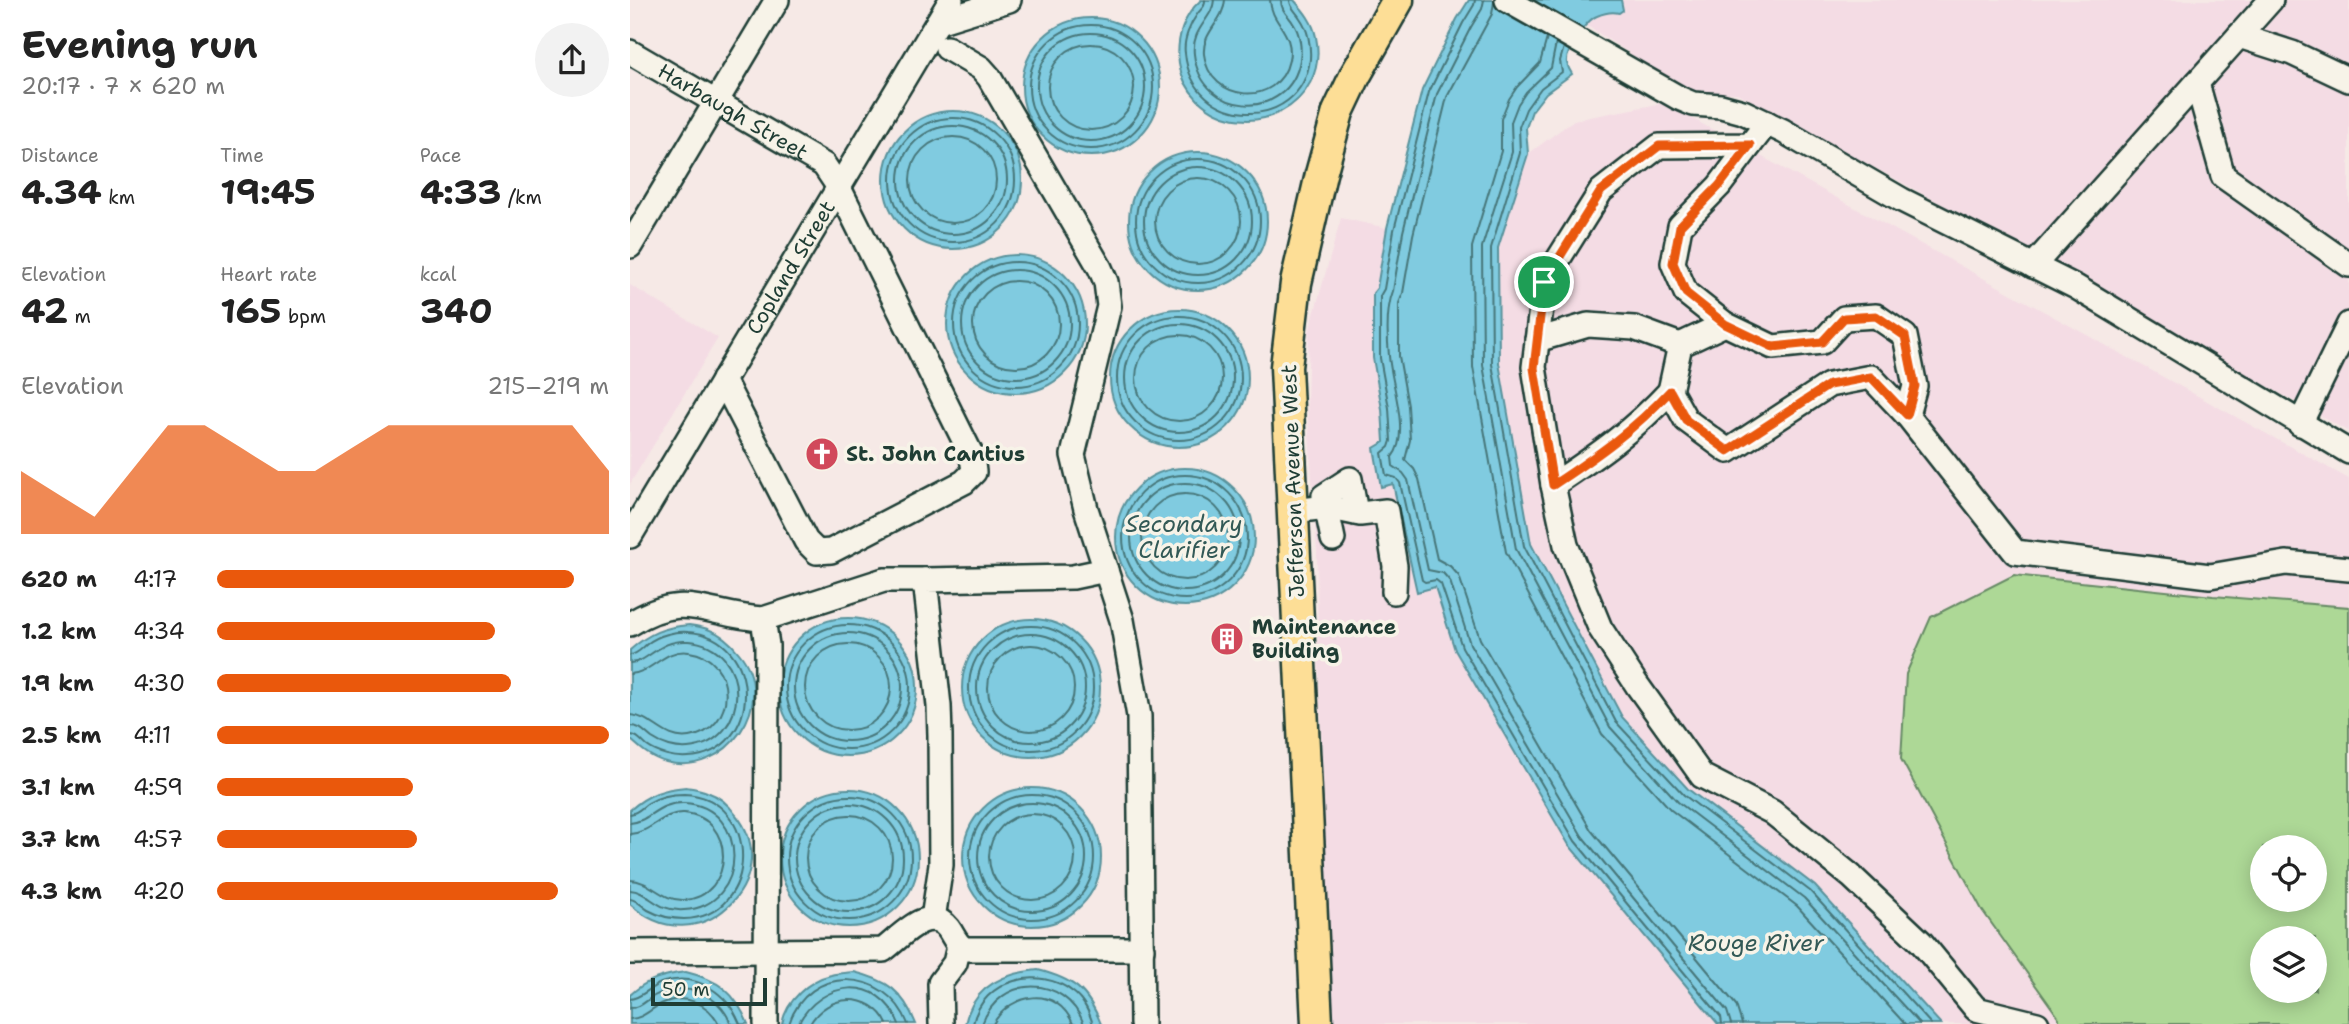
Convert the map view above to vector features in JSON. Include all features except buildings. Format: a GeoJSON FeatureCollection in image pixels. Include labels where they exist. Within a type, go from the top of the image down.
{"type":"FeatureCollection","features":[{"type":"Feature","properties":{"kind":"main road","name":"Jefferson Avenue West"},"geometry":{"type":"LineString","coordinates":[[1317,1024],[1286,368],[1296,283],[1338,112],[1394,1]]}},
{"type":"Feature","properties":{"kind":"street"},"geometry":{"type":"LineString","coordinates":[[630,246],[777,0]]}},
{"type":"Feature","properties":{"kind":"street","name":"Copland Street"},"geometry":{"type":"LineString","coordinates":[[630,536],[951,0]]}},
{"type":"Feature","properties":{"kind":"street"},"geometry":{"type":"LineString","coordinates":[[938,22],[1009,0]]}},
{"type":"Feature","properties":{"kind":"street"},"geometry":{"type":"LineString","coordinates":[[1507,0],[1693,104],[1730,108],[1767,123],[1902,200],[2076,287],[2349,452]]}},
{"type":"Feature","properties":{"kind":"street"},"geometry":{"type":"LineString","coordinates":[[2033,266],[2272,0]]}},
{"type":"Feature","properties":{"kind":"street"},"geometry":{"type":"LineString","coordinates":[[2239,36],[2292,52],[2349,80]]}},
{"type":"Feature","properties":{"kind":"street"},"geometry":{"type":"LineString","coordinates":[[947,48],[981,68],[989,77],[1100,268],[1109,296],[1107,321],[1073,455],[1086,509],[1122,620],[1139,716],[1142,1024]]}},
{"type":"Feature","properties":{"kind":"street","name":"Harbaugh Street"},"geometry":{"type":"LineString","coordinates":[[630,52],[824,165],[838,186],[972,456],[974,472],[964,482],[831,551],[817,552],[806,541],[723,380]]}},
{"type":"Feature","properties":{"kind":"street"},"geometry":{"type":"LineString","coordinates":[[2197,83],[2223,176],[2349,265]]}},
{"type":"Feature","properties":{"kind":"street"},"geometry":{"type":"LineString","coordinates":[[1767,123],[1719,186],[1680,226],[1673,263],[1686,293],[1725,324],[1773,347],[1822,342],[1844,318],[1876,316],[1905,336],[1915,386],[1907,415]]}},
{"type":"Feature","properties":{"kind":"street"},"geometry":{"type":"LineString","coordinates":[[1750,145],[1659,146],[1601,191],[1544,282],[1534,368],[1553,485],[1566,545],[1600,628],[1702,776],[1772,812],[1852,876],[1921,942],[1976,1009],[2037,1024]]}},
{"type":"Feature","properties":{"kind":"street"},"geometry":{"type":"LineString","coordinates":[[1537,340],[1588,325],[1634,328],[1680,345],[1725,324]]}},
{"type":"Feature","properties":{"kind":"street"},"geometry":{"type":"LineString","coordinates":[[2300,424],[2349,324]]}},
{"type":"Feature","properties":{"kind":"street"},"geometry":{"type":"LineString","coordinates":[[1553,485],[1597,456],[1644,419],[1670,391],[1680,345]]}},
{"type":"Feature","properties":{"kind":"street"},"geometry":{"type":"LineString","coordinates":[[1670,391],[1686,420],[1728,451],[1829,385],[1871,377],[1907,415],[2015,552],[2210,576],[2286,563],[2349,569]]}},
{"type":"Feature","properties":{"kind":"street"},"geometry":{"type":"LineString","coordinates":[[1333,539],[1324,496],[1350,479],[1356,513]]}},
{"type":"Feature","properties":{"kind":"street"},"geometry":{"type":"LineString","coordinates":[[1293,511],[1327,507],[1356,513],[1386,510],[1395,566],[1394,592]]}},
{"type":"Feature","properties":{"kind":"street"},"geometry":{"type":"LineString","coordinates":[[630,624],[652,611],[678,606],[704,607],[746,618],[763,619],[884,580],[1073,577],[1106,570]]}},
{"type":"Feature","properties":{"kind":"street"},"geometry":{"type":"LineString","coordinates":[[925,580],[940,735],[941,865],[933,919]]}},
{"type":"Feature","properties":{"kind":"street"},"geometry":{"type":"LineString","coordinates":[[763,619],[767,646],[766,1024]]}},
{"type":"Feature","properties":{"kind":"street"},"geometry":{"type":"LineString","coordinates":[[630,952],[883,950],[913,926],[926,918],[933,919],[947,926],[959,946],[955,963],[940,983],[941,1024]]}},
{"type":"Feature","properties":{"kind":"street"},"geometry":{"type":"LineString","coordinates":[[959,946],[972,949],[1142,948]]}},
{"type":"Feature","properties":{"kind":"shaded area"},"geometry":{"type":"Polygon","coordinates":[[[1621,0],[2349,0],[2349,432],[1995,233],[1737,93],[1689,92],[1586,25],[1597,16],[1623,10],[1621,0]]]}},
{"type":"Feature","properties":{"kind":"shaded area"},"geometry":{"type":"Polygon","coordinates":[[[1664,103],[2349,479],[2349,607],[2213,596],[1901,759],[1982,910],[2059,1018],[2059,1024],[1941,1024],[1815,886],[1688,789],[1622,717],[1531,544],[1499,363],[1498,248],[1528,154],[1574,120],[1664,103]]]}},
{"type":"Feature","properties":{"kind":"shaded area"},"geometry":{"type":"Polygon","coordinates":[[[1341,218],[1387,228],[1377,288],[1373,293],[1373,358],[1382,409],[1384,442],[1374,448],[1382,487],[1393,484],[1417,592],[1435,586],[1438,599],[1569,845],[1718,1024],[1332,1024],[1317,552],[1307,403],[1309,332],[1341,218]]]}},
{"type":"Feature","properties":{"kind":"shaded area"},"geometry":{"type":"Polygon","coordinates":[[[630,285],[718,338],[630,484],[630,285]]]}},
{"type":"Feature","properties":{"kind":"green space"},"geometry":{"type":"Polygon","coordinates":[[[2014,575],[2349,607],[2349,1024],[2059,1024],[2059,1018],[1982,910],[1901,759],[1906,674],[1931,617],[2014,575]]]}},
{"type":"Feature","properties":{"kind":"water"},"geometry":{"type":"Polygon","coordinates":[[[1201,0],[1294,0],[1313,26],[1317,61],[1310,82],[1298,99],[1281,112],[1261,119],[1240,120],[1218,114],[1198,100],[1183,78],[1178,54],[1182,28],[1201,0]]]}},
{"type":"Feature","properties":{"kind":"water","name":"Rouge River"},"geometry":{"type":"Polygon","coordinates":[[[1469,0],[1621,0],[1623,10],[1600,15],[1587,23],[1567,58],[1572,74],[1546,93],[1532,111],[1526,128],[1528,154],[1498,248],[1499,363],[1531,544],[1622,717],[1688,789],[1815,886],[1941,1024],[1718,1024],[1569,845],[1455,650],[1435,587],[1417,592],[1393,484],[1381,487],[1374,448],[1384,442],[1382,409],[1373,358],[1373,293],[1377,288],[1387,228],[1422,90],[1469,0]]]}},
{"type":"Feature","properties":{"kind":"water"},"geometry":{"type":"Polygon","coordinates":[[[1091,18],[1118,23],[1140,38],[1155,60],[1160,87],[1155,114],[1140,136],[1118,151],[1091,156],[1064,151],[1042,136],[1027,114],[1022,87],[1027,60],[1042,38],[1064,23],[1091,18]]]}},
{"type":"Feature","properties":{"kind":"water"},"geometry":{"type":"Polygon","coordinates":[[[953,111],[980,116],[1002,131],[1017,153],[1022,180],[1017,207],[1002,229],[980,244],[953,249],[926,244],[904,229],[889,207],[884,180],[889,153],[904,131],[926,116],[953,111]]]}},
{"type":"Feature","properties":{"kind":"water"},"geometry":{"type":"Polygon","coordinates":[[[1198,152],[1225,157],[1247,172],[1262,194],[1267,221],[1262,248],[1247,270],[1225,285],[1198,290],[1171,285],[1149,270],[1134,248],[1129,221],[1134,194],[1149,172],[1171,157],[1198,152]]]}},
{"type":"Feature","properties":{"kind":"water"},"geometry":{"type":"Polygon","coordinates":[[[1016,255],[1043,260],[1065,275],[1080,297],[1085,324],[1080,351],[1065,373],[1043,388],[1016,393],[989,388],[967,373],[952,351],[947,324],[952,297],[967,275],[989,260],[1016,255]]]}},
{"type":"Feature","properties":{"kind":"water","name":"Secondary Clarifier"},"geometry":{"type":"Polygon","coordinates":[[[1179,309],[1206,314],[1228,329],[1243,351],[1248,378],[1243,405],[1228,427],[1206,442],[1179,447],[1152,442],[1130,427],[1115,405],[1110,378],[1115,351],[1130,329],[1152,314],[1179,309]]]}},
{"type":"Feature","properties":{"kind":"water","name":"Secondary Clarifier"},"geometry":{"type":"Polygon","coordinates":[[[1185,468],[1212,473],[1234,488],[1249,510],[1254,537],[1249,564],[1234,586],[1212,601],[1185,606],[1158,601],[1136,586],[1121,564],[1116,537],[1121,510],[1136,488],[1158,473],[1185,468]]]}},
{"type":"Feature","properties":{"kind":"water"},"geometry":{"type":"Polygon","coordinates":[[[848,618],[875,623],[897,638],[912,660],[917,687],[912,714],[897,736],[875,751],[848,756],[821,751],[799,736],[784,714],[779,687],[784,660],[799,638],[821,623],[848,618]]]}},
{"type":"Feature","properties":{"kind":"water"},"geometry":{"type":"Polygon","coordinates":[[[1031,619],[1058,624],[1080,639],[1095,661],[1100,688],[1095,715],[1080,737],[1058,752],[1031,757],[1004,752],[982,737],[967,715],[962,688],[967,661],[982,639],[1004,624],[1031,619]]]}},
{"type":"Feature","properties":{"kind":"water"},"geometry":{"type":"Polygon","coordinates":[[[689,625],[714,632],[733,646],[750,672],[753,693],[750,713],[740,732],[726,747],[708,759],[688,764],[661,760],[646,753],[630,739],[630,650],[657,632],[689,625]]]}},
{"type":"Feature","properties":{"kind":"water"},"geometry":{"type":"Polygon","coordinates":[[[686,787],[716,796],[733,811],[749,839],[751,864],[743,887],[728,907],[707,920],[682,926],[656,921],[630,904],[630,810],[656,793],[686,787]]]}},
{"type":"Feature","properties":{"kind":"water"},"geometry":{"type":"Polygon","coordinates":[[[1032,788],[1059,793],[1081,808],[1096,830],[1101,857],[1096,884],[1081,906],[1059,921],[1032,926],[1005,921],[983,906],[968,884],[963,857],[968,830],[983,808],[1005,793],[1032,788]]]}},
{"type":"Feature","properties":{"kind":"water"},"geometry":{"type":"Polygon","coordinates":[[[849,789],[876,794],[898,809],[913,831],[918,858],[913,885],[898,907],[876,922],[849,927],[822,922],[800,907],[785,885],[780,858],[785,831],[800,809],[822,794],[849,789]]]}},
{"type":"Feature","properties":{"kind":"water"},"geometry":{"type":"Polygon","coordinates":[[[1038,970],[1061,977],[1085,994],[1101,1024],[965,1024],[975,1000],[992,984],[1013,974],[1038,970]]]}},
{"type":"Feature","properties":{"kind":"water"},"geometry":{"type":"Polygon","coordinates":[[[686,972],[708,979],[724,989],[737,1004],[748,1024],[630,1024],[630,995],[656,979],[686,972]]]}},
{"type":"Feature","properties":{"kind":"water"},"geometry":{"type":"Polygon","coordinates":[[[854,972],[885,983],[899,995],[916,1024],[782,1024],[788,1007],[807,987],[831,975],[854,972]]]}},
{"type":"Feature","properties":{"kind":"place","name":"St. John Cantius"},"geometry":{"type":"Point","coordinates":[822,454]}},
{"type":"Feature","properties":{"kind":"place","name":"Maintenance Building"},"geometry":{"type":"Point","coordinates":[1227,639]}},
{"type":"Feature","properties":{"kind":"route"},"geometry":{"type":"LineString","coordinates":[[1750,145],[1719,186],[1680,226],[1673,263],[1686,293],[1725,324],[1773,347],[1822,342],[1844,318],[1876,316],[1905,336],[1915,386],[1907,415],[1871,377],[1829,385],[1728,451],[1686,420],[1670,391],[1644,419],[1597,456],[1553,485],[1534,368],[1544,282],[1601,191],[1659,146],[1750,145]]}}]}
